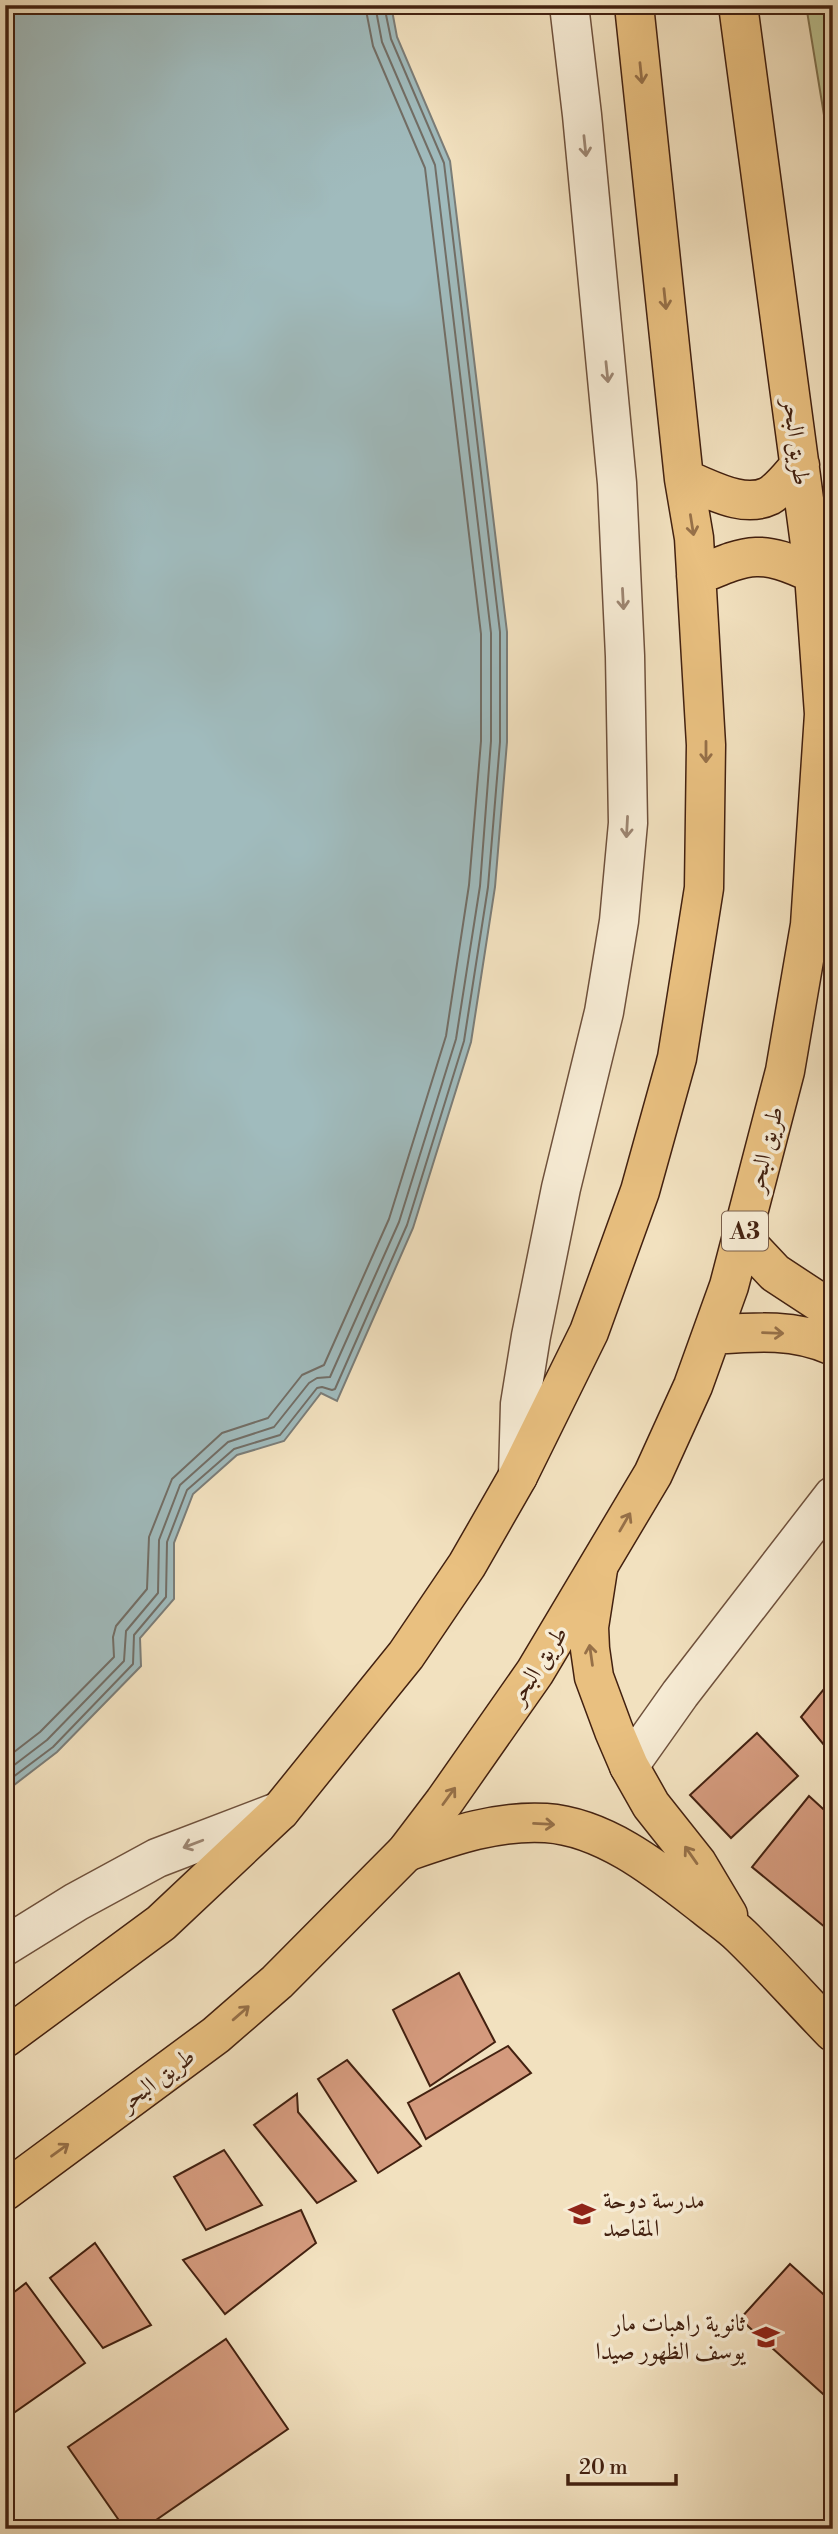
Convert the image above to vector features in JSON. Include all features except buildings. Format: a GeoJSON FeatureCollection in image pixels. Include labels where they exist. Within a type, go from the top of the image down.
{"type":"FeatureCollection","features":[{"type":"Feature","properties":{"kind":"main road"},"geometry":{"type":"LineString","coordinates":[[5,2038],[161,1923],[279,1811],[406,1655],[467,1565],[519,1476],[589,1332],[640,1191],[677,1058],[704,888],[706,745],[694,538],[684,479],[634,5]]}},
{"type":"Feature","properties":{"kind":"main road","name":"طريق البحر"},"geometry":{"type":"LineString","coordinates":[[5,2191],[216,2035],[277,1982],[406,1852],[507,1713],[598,1569],[670,1440],[712,1335],[743,1239],[785,1072],[810,925],[824,713],[814,574],[738,5]]}},
{"type":"Feature","properties":{"kind":"main road"},"geometry":{"type":"LineString","coordinates":[[684,479],[733,498],[747,500],[768,496],[800,465]]}},
{"type":"Feature","properties":{"kind":"main road"},"geometry":{"type":"LineString","coordinates":[[696,576],[742,557],[757,556],[792,564],[814,574]]}},
{"type":"Feature","properties":{"kind":"main road"},"geometry":{"type":"LineString","coordinates":[[743,1239],[775,1273],[833,1311]]}},
{"type":"Feature","properties":{"kind":"main road"},"geometry":{"type":"LineString","coordinates":[[712,1335],[778,1332],[802,1335],[833,1346]]}},
{"type":"Feature","properties":{"kind":"main road"},"geometry":{"type":"LineString","coordinates":[[598,1569],[589,1627],[594,1677],[629,1766],[651,1805],[697,1863],[740,1935]]}},
{"type":"Feature","properties":{"kind":"main road"},"geometry":{"type":"LineString","coordinates":[[620,1848],[651,1805]]}},
{"type":"Feature","properties":{"kind":"main road"},"geometry":{"type":"LineString","coordinates":[[406,1852],[486,1827],[546,1823],[572,1827],[596,1836],[656,1870],[740,1935],[833,2032]]}},
{"type":"Feature","properties":{"kind":"street"},"geometry":{"type":"LineString","coordinates":[[519,1476],[520,1404],[531,1336],[561,1188],[604,1012],[619,921],[628,823],[625,656],[617,483],[569,5]]}},
{"type":"Feature","properties":{"kind":"street"},"geometry":{"type":"LineString","coordinates":[[629,1766],[680,1694],[833,1496]]}},
{"type":"Feature","properties":{"kind":"street"},"geometry":{"type":"LineString","coordinates":[[5,1947],[76,1902],[156,1858],[279,1811]]}},
{"type":"Feature","properties":{"kind":"green space"},"geometry":{"type":"Polygon","coordinates":[[[806,5],[833,5],[833,170],[806,5]]]}},
{"type":"Feature","properties":{"kind":"water"},"geometry":{"type":"Polygon","coordinates":[[[5,5],[391,5],[397,37],[450,161],[507,632],[507,742],[495,887],[471,1042],[413,1228],[337,1401],[321,1393],[284,1441],[237,1455],[193,1494],[174,1543],[174,1599],[140,1638],[141,1666],[57,1752],[5,1792],[5,5]]]}},
{"type":"Feature","properties":{"kind":"place","name":"مدرسة دوحة المقاصد"},"geometry":{"type":"Point","coordinates":[582,2214]}},
{"type":"Feature","properties":{"kind":"place","name":"ثانوية راهبات مار يوسف الظهور صيدا"},"geometry":{"type":"Point","coordinates":[766,2337]}}]}
